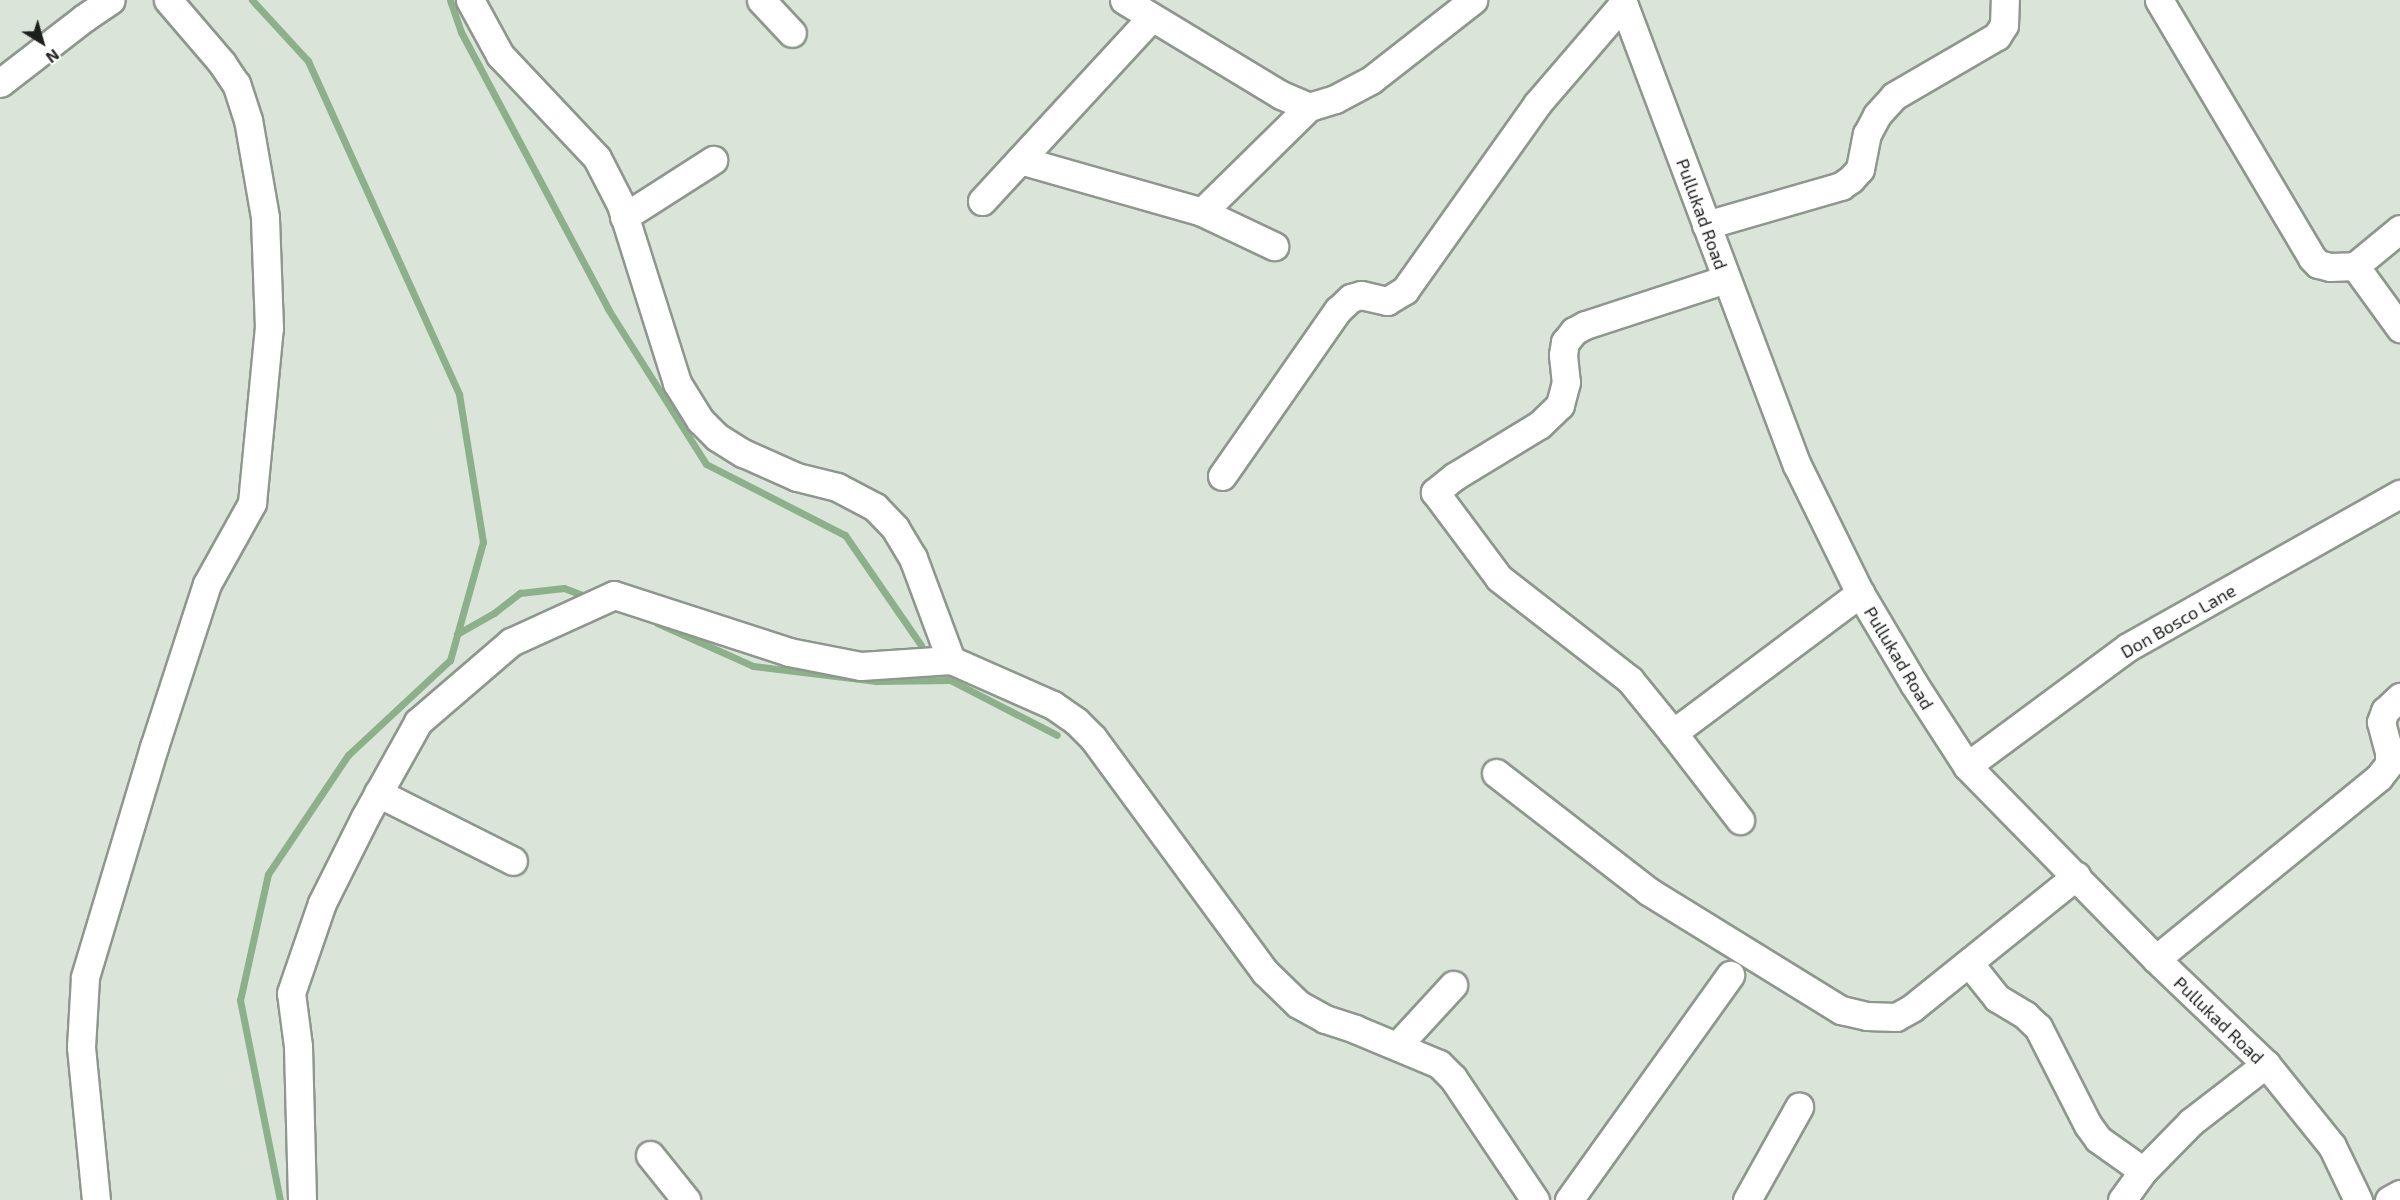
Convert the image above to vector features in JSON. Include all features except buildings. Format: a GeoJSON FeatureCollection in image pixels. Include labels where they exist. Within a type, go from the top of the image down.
{"type":"FeatureCollection","features":[{"type":"Feature","properties":{"kind":"street"},"geometry":{"type":"LineString","coordinates":[[0,83],[111,0]]}},
{"type":"Feature","properties":{"kind":"street"},"geometry":{"type":"LineString","coordinates":[[96,1200],[81,1047],[85,977],[154,747],[207,584],[252,503],[269,328],[265,217],[248,120],[236,84],[222,63],[168,0]]}},
{"type":"Feature","properties":{"kind":"street"},"geometry":{"type":"LineString","coordinates":[[470,0],[500,55],[597,158],[624,217],[677,383],[699,420],[717,437],[743,453],[797,477],[837,488],[875,507],[895,528],[913,558],[951,660]]}},
{"type":"Feature","properties":{"kind":"street"},"geometry":{"type":"LineString","coordinates":[[761,0],[792,33]]}},
{"type":"Feature","properties":{"kind":"street"},"geometry":{"type":"LineString","coordinates":[[1124,0],[1281,95],[1309,107]]}},
{"type":"Feature","properties":{"kind":"street"},"geometry":{"type":"LineString","coordinates":[[1202,212],[1309,107],[1335,99],[1371,80],[1473,0]]}},
{"type":"Feature","properties":{"kind":"street"},"geometry":{"type":"LineString","coordinates":[[1706,225],[1841,186],[1851,179],[1860,169],[1867,134],[1877,115],[1894,96],[1997,36],[2004,25],[2005,0]]}},
{"type":"Feature","properties":{"kind":"street"},"geometry":{"type":"LineString","coordinates":[[2159,0],[2312,258],[2318,264],[2330,267],[2355,266],[2400,229]]}},
{"type":"Feature","properties":{"kind":"street"},"geometry":{"type":"LineString","coordinates":[[1222,476],[1338,310],[1351,298],[1360,295],[1387,301],[1405,290],[1537,104],[1623,2]]}},
{"type":"Feature","properties":{"kind":"street","name":"Pullukad Road"},"geometry":{"type":"LineString","coordinates":[[1623,2],[1797,465],[1860,593],[1914,684],[1967,766],[2156,959],[2266,1064],[2332,1146],[2358,1200]]}},
{"type":"Feature","properties":{"kind":"street"},"geometry":{"type":"LineString","coordinates":[[982,201],[1151,18]]}},
{"type":"Feature","properties":{"kind":"street"},"geometry":{"type":"LineString","coordinates":[[624,217],[713,160]]}},
{"type":"Feature","properties":{"kind":"street"},"geometry":{"type":"LineString","coordinates":[[1020,160],[1202,212],[1274,246]]}},
{"type":"Feature","properties":{"kind":"street"},"geometry":{"type":"LineString","coordinates":[[2355,266],[2400,328]]}},
{"type":"Feature","properties":{"kind":"street"},"geometry":{"type":"LineString","coordinates":[[1726,279],[1585,325],[1574,331],[1565,342],[1563,356],[1566,382],[1560,405],[1539,425],[1455,476],[1435,492],[1499,578],[1630,680],[1740,820]]}},
{"type":"Feature","properties":{"kind":"street","name":"Don Bosco Lane"},"geometry":{"type":"LineString","coordinates":[[1967,766],[2128,647],[2400,494]]}},
{"type":"Feature","properties":{"kind":"street"},"geometry":{"type":"LineString","coordinates":[[1673,733],[1860,593]]}},
{"type":"Feature","properties":{"kind":"street"},"geometry":{"type":"LineString","coordinates":[[302,1200],[298,1046],[291,993],[322,903],[378,793],[418,722],[511,642],[614,595],[734,636],[861,666],[951,660],[1053,705],[1076,721],[1093,738],[1265,972],[1298,1004],[1325,1019],[1439,1064],[1453,1078],[1535,1200]]}},
{"type":"Feature","properties":{"kind":"street"},"geometry":{"type":"LineString","coordinates":[[2156,959],[2379,777],[2389,764],[2389,752],[2380,722],[2385,711],[2400,698]]}},
{"type":"Feature","properties":{"kind":"street"},"geometry":{"type":"LineString","coordinates":[[1496,773],[1648,891],[1841,1010],[1868,1016],[1896,1017],[1912,1008],[2076,876]]}},
{"type":"Feature","properties":{"kind":"street"},"geometry":{"type":"LineString","coordinates":[[378,793],[513,861]]}},
{"type":"Feature","properties":{"kind":"street"},"geometry":{"type":"LineString","coordinates":[[1969,963],[1997,998],[2025,1015],[2038,1027],[2088,1125],[2098,1139],[2143,1171]]}},
{"type":"Feature","properties":{"kind":"street"},"geometry":{"type":"LineString","coordinates":[[1569,1200],[1730,975]]}},
{"type":"Feature","properties":{"kind":"street"},"geometry":{"type":"LineString","coordinates":[[1397,1046],[1453,985]]}},
{"type":"Feature","properties":{"kind":"street"},"geometry":{"type":"LineString","coordinates":[[2122,1200],[2143,1171],[2192,1122],[2266,1064]]}},
{"type":"Feature","properties":{"kind":"street"},"geometry":{"type":"LineString","coordinates":[[1747,1200],[1799,1107]]}},
{"type":"Feature","properties":{"kind":"street"},"geometry":{"type":"LineString","coordinates":[[650,1155],[686,1200]]}},
{"type":"Feature","properties":{"kind":"street"},"geometry":{"type":"LineString","coordinates":[[2389,1200],[2400,1194]]}},
{"type":"Feature","properties":{"kind":"waterway"},"geometry":{"type":"LineString","coordinates":[[252,0],[308,61],[459,394],[483,542],[450,660],[348,755],[268,874],[240,1000],[280,1200]]}},
{"type":"Feature","properties":{"kind":"waterway"},"geometry":{"type":"LineString","coordinates":[[450,0],[461,32],[608,309],[706,464],[845,535],[921,645]]}},
{"type":"Feature","properties":{"kind":"waterway"},"geometry":{"type":"LineString","coordinates":[[457,634],[494,613],[520,593],[564,588],[588,597]]}},
{"type":"Feature","properties":{"kind":"waterway"},"geometry":{"type":"LineString","coordinates":[[657,623],[753,666],[876,681],[950,680],[1057,735]]}}]}
